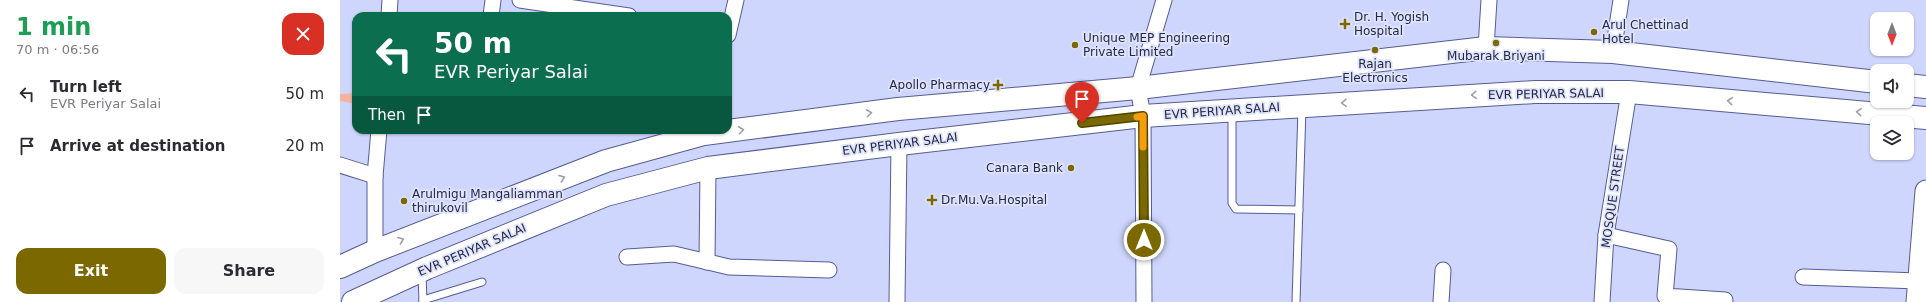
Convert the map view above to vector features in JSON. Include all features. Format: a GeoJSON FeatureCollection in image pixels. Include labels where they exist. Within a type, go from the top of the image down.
{"type":"FeatureCollection","features":[{"type":"Feature","properties":{"kind":"main road"},"geometry":{"type":"LineString","coordinates":[[732,129],[898,109],[1138,88],[1486,48],[1613,52],[1870,81]]}},
{"type":"Feature","properties":{"kind":"main road"},"geometry":{"type":"LineString","coordinates":[[1914,86],[1926,87]]}},
{"type":"Feature","properties":{"kind":"main road","name":"EVR PERIYAR SALAI"},"geometry":{"type":"LineString","coordinates":[[353,302],[422,270],[606,195],[708,168],[899,144],[1143,116],[1535,92],[1629,92],[1926,118]]}},
{"type":"Feature","properties":{"kind":"main road"},"geometry":{"type":"LineString","coordinates":[[340,267],[375,251],[606,161],[698,134]]}},
{"type":"Feature","properties":{"kind":"street"},"geometry":{"type":"LineString","coordinates":[[389,12],[390,0]]}},
{"type":"Feature","properties":{"kind":"street"},"geometry":{"type":"LineString","coordinates":[[492,12],[493,0]]}},
{"type":"Feature","properties":{"kind":"street"},"geometry":{"type":"LineString","coordinates":[[520,0],[602,12]]}},
{"type":"Feature","properties":{"kind":"street"},"geometry":{"type":"LineString","coordinates":[[732,16],[736,0]]}},
{"type":"Feature","properties":{"kind":"street"},"geometry":{"type":"LineString","coordinates":[[1144,302],[1143,116],[1138,88],[1164,0]]}},
{"type":"Feature","properties":{"kind":"street"},"geometry":{"type":"LineString","coordinates":[[1486,48],[1488,0]]}},
{"type":"Feature","properties":{"kind":"street"},"geometry":{"type":"LineString","coordinates":[[1613,52],[1621,0]]}},
{"type":"Feature","properties":{"kind":"street","name":"MOSQUE STREET"},"geometry":{"type":"LineString","coordinates":[[1602,302],[1606,235],[1629,92]]}},
{"type":"Feature","properties":{"kind":"street"},"geometry":{"type":"LineString","coordinates":[[375,251],[375,176],[379,134]]}},
{"type":"Feature","properties":{"kind":"street"},"geometry":{"type":"LineString","coordinates":[[897,302],[899,144]]}},
{"type":"Feature","properties":{"kind":"street"},"geometry":{"type":"LineString","coordinates":[[340,165],[375,176]]}},
{"type":"Feature","properties":{"kind":"street"},"geometry":{"type":"LineString","coordinates":[[707,262],[708,168]]}},
{"type":"Feature","properties":{"kind":"street"},"geometry":{"type":"LineString","coordinates":[[1917,302],[1926,191]]}},
{"type":"Feature","properties":{"kind":"street"},"geometry":{"type":"LineString","coordinates":[[1606,235],[1669,249],[1666,296],[1725,300]]}},
{"type":"Feature","properties":{"kind":"street"},"geometry":{"type":"LineString","coordinates":[[627,257],[674,254],[729,267],[829,270]]}},
{"type":"Feature","properties":{"kind":"street"},"geometry":{"type":"LineString","coordinates":[[1441,302],[1443,270]]}},
{"type":"Feature","properties":{"kind":"street"},"geometry":{"type":"LineString","coordinates":[[1803,277],[1919,281]]}},
{"type":"Feature","properties":{"kind":"lane"},"geometry":{"type":"LineString","coordinates":[[1296,302],[1302,106]]}},
{"type":"Feature","properties":{"kind":"lane"},"geometry":{"type":"LineString","coordinates":[[1232,110],[1232,203],[1236,209],[1299,210]]}},
{"type":"Feature","properties":{"kind":"lane"},"geometry":{"type":"LineString","coordinates":[[422,270],[423,301],[482,282]]}},
{"type":"Feature","properties":{"kind":"shaded area"},"geometry":{"type":"Polygon","coordinates":[[[352,93],[352,103],[340,101],[340,94],[352,93]]]}},
{"type":"Feature","properties":{"kind":"slow traffic"},"geometry":{"type":"LineString","coordinates":[[1137,117],[1143,116],[1143,147]]}},
{"type":"Feature","properties":{"kind":"place","name":"Dr. H. Yogish Hospital"},"geometry":{"type":"Point","coordinates":[1345,24]}},
{"type":"Feature","properties":{"kind":"place","name":"Arul Chettinad Hotel"},"geometry":{"type":"Point","coordinates":[1594,32]}},
{"type":"Feature","properties":{"kind":"place","name":"Mubarak Briyani"},"geometry":{"type":"Point","coordinates":[1496,43]}},
{"type":"Feature","properties":{"kind":"place","name":"Unique MEP Engineering Private Limited"},"geometry":{"type":"Point","coordinates":[1075,45]}},
{"type":"Feature","properties":{"kind":"place","name":"Rajan Electronics"},"geometry":{"type":"Point","coordinates":[1375,50]}},
{"type":"Feature","properties":{"kind":"place","name":"Apollo Pharmacy"},"geometry":{"type":"Point","coordinates":[998,85]}},
{"type":"Feature","properties":{"kind":"place","name":"Canara Bank"},"geometry":{"type":"Point","coordinates":[1071,168]}},
{"type":"Feature","properties":{"kind":"place","name":"Dr.Mu.Va.Hospital"},"geometry":{"type":"Point","coordinates":[932,200]}},
{"type":"Feature","properties":{"kind":"place","name":"Arulmigu Mangaliamman thirukovil"},"geometry":{"type":"Point","coordinates":[404,201]}},
{"type":"Feature","properties":{"kind":"route"},"geometry":{"type":"LineString","coordinates":[[1082,123],[1143,116],[1144,240]]}}]}
